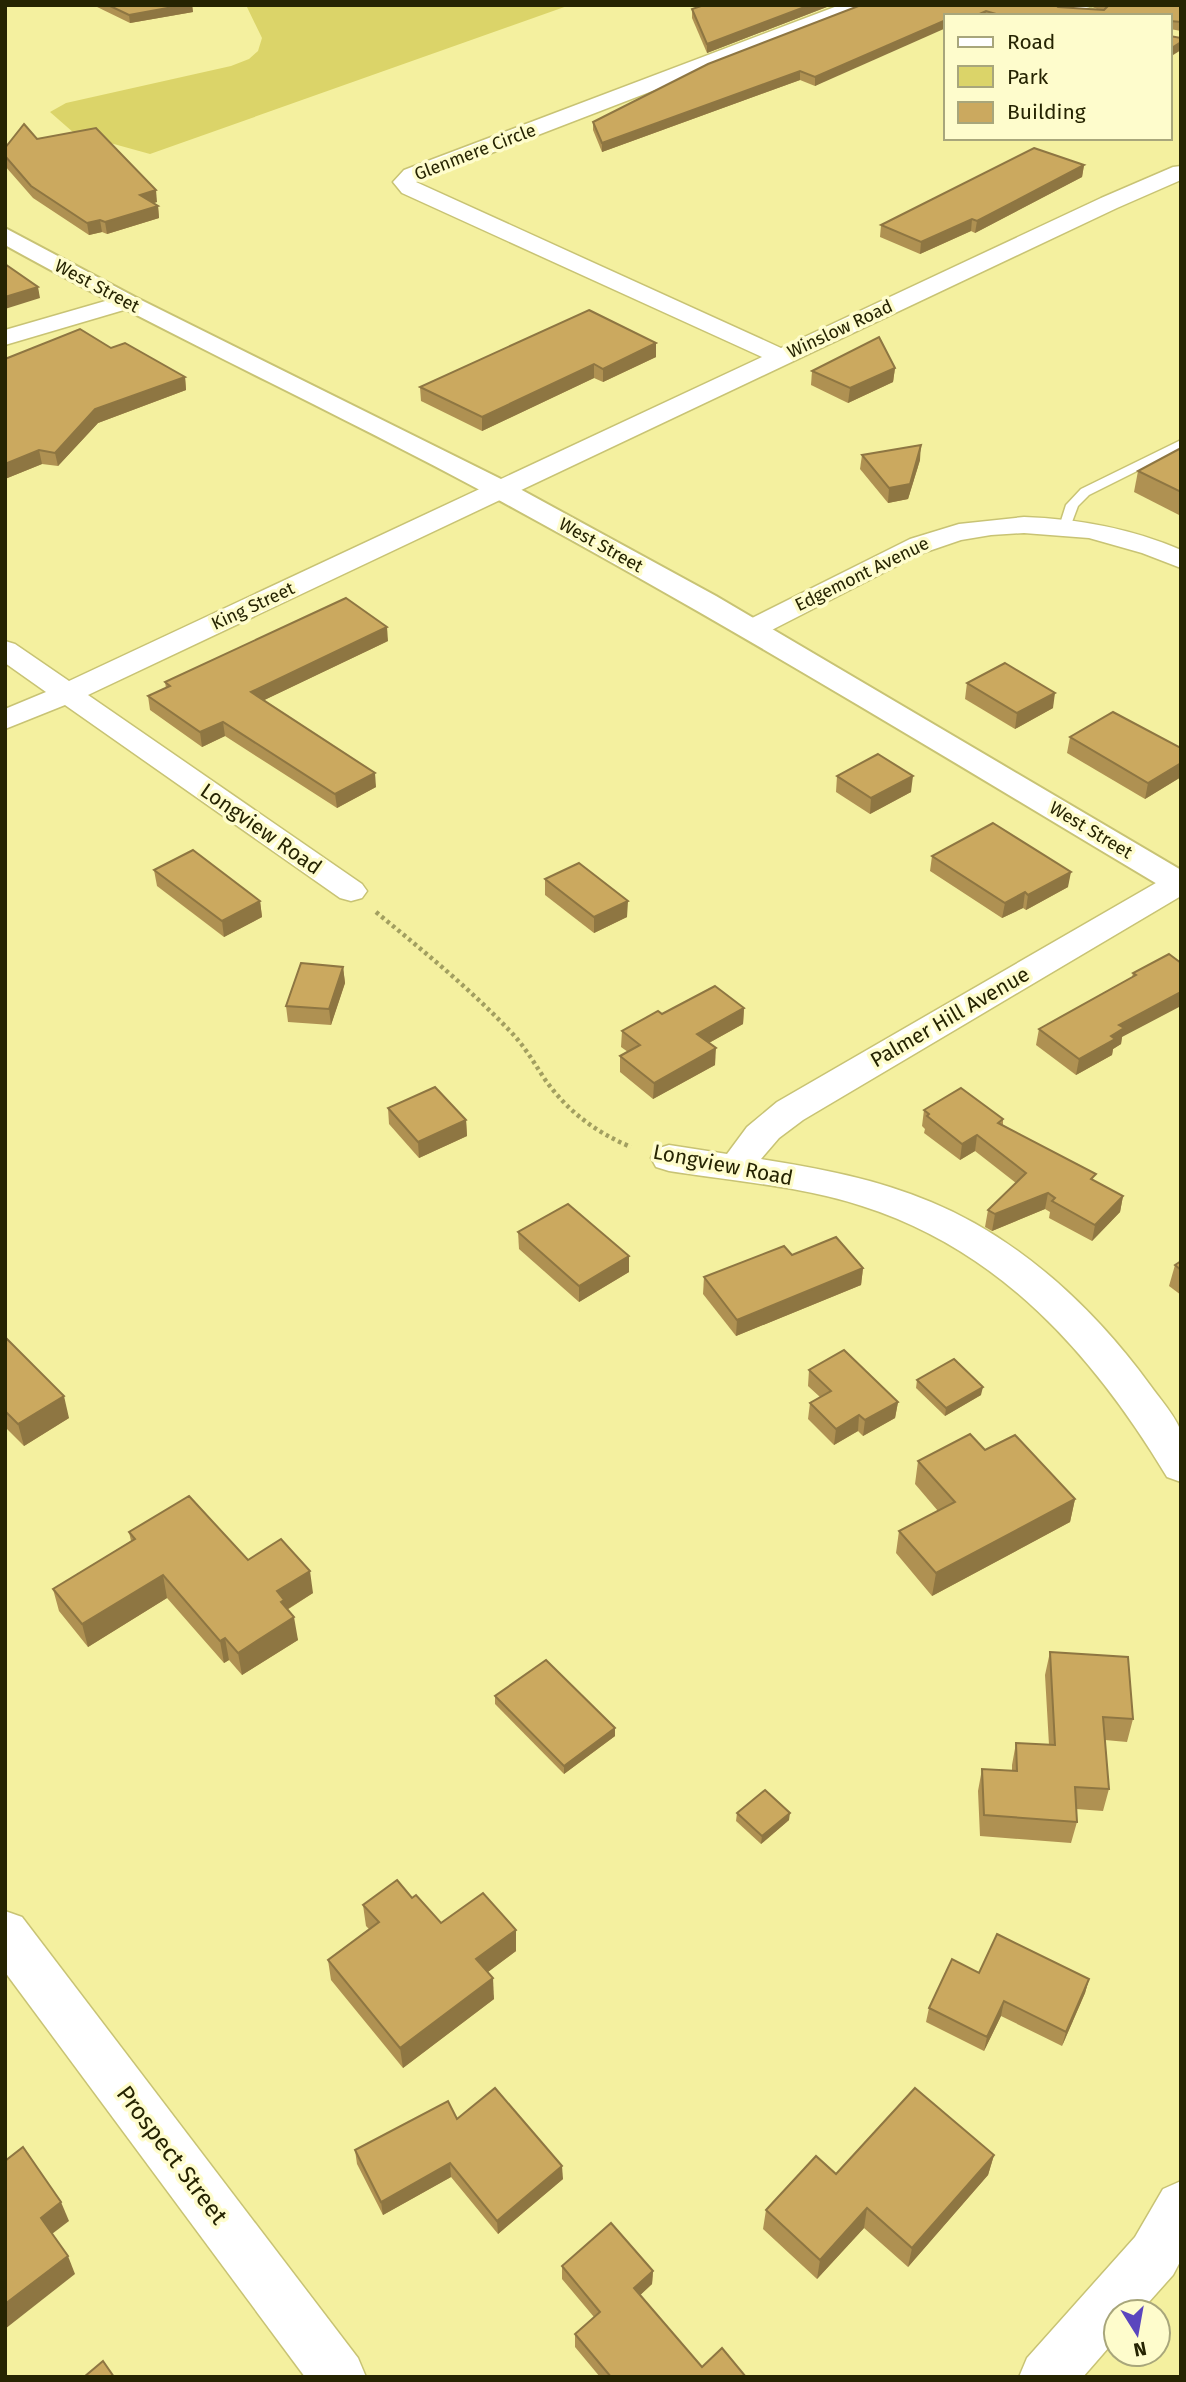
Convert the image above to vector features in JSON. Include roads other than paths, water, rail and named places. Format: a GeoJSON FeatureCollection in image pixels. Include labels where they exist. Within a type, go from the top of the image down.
{"type":"FeatureCollection","features":[{"type":"Feature","properties":{"kind":"main road","name":"West Street"},"geometry":{"type":"LineString","coordinates":[[5,235],[126,302],[499,489],[752,629],[1180,883]]}},
{"type":"Feature","properties":{"kind":"street","name":"Glenmere Circle"},"geometry":{"type":"LineString","coordinates":[[781,357],[410,188],[404,182],[412,175],[858,5]]}},
{"type":"Feature","properties":{"kind":"street"},"geometry":{"type":"LineString","coordinates":[[1055,5],[1087,14]]}},
{"type":"Feature","properties":{"kind":"street","name":"Winslow Road"},"geometry":{"type":"LineString","coordinates":[[499,489],[1109,202],[1181,172]]}},
{"type":"Feature","properties":{"kind":"street"},"geometry":{"type":"LineString","coordinates":[[5,338],[126,302]]}},
{"type":"Feature","properties":{"kind":"street","name":"King Street"},"geometry":{"type":"LineString","coordinates":[[5,720],[66,694],[499,489]]}},
{"type":"Feature","properties":{"kind":"street","name":"Edgemont Avenue"},"geometry":{"type":"LineString","coordinates":[[752,629],[925,542],[994,527],[1065,527],[1137,542],[1181,560]]}},
{"type":"Feature","properties":{"kind":"street","name":"Longview Road"},"geometry":{"type":"LineString","coordinates":[[5,650],[351,891]]}},
{"type":"Feature","properties":{"kind":"street","name":"Palmer Hill Avenue"},"geometry":{"type":"LineString","coordinates":[[737,1169],[747,1148],[764,1129],[790,1111],[1180,883]]}},
{"type":"Feature","properties":{"kind":"street","name":"Longview Road"},"geometry":{"type":"LineString","coordinates":[[669,1158],[870,1194],[936,1220],[983,1245],[1031,1281],[1094,1343],[1135,1392],[1181,1466]]}},
{"type":"Feature","properties":{"kind":"street","name":"Prospect Street"},"geometry":{"type":"LineString","coordinates":[[5,1933],[339,2377]]}},
{"type":"Feature","properties":{"kind":"street"},"geometry":{"type":"LineString","coordinates":[[1046,2377],[1154,2256],[1181,2207]]}},
{"type":"Feature","properties":{"kind":"lane"},"geometry":{"type":"LineString","coordinates":[[1065,527],[1072,505],[1085,492],[1181,444]]}}]}
